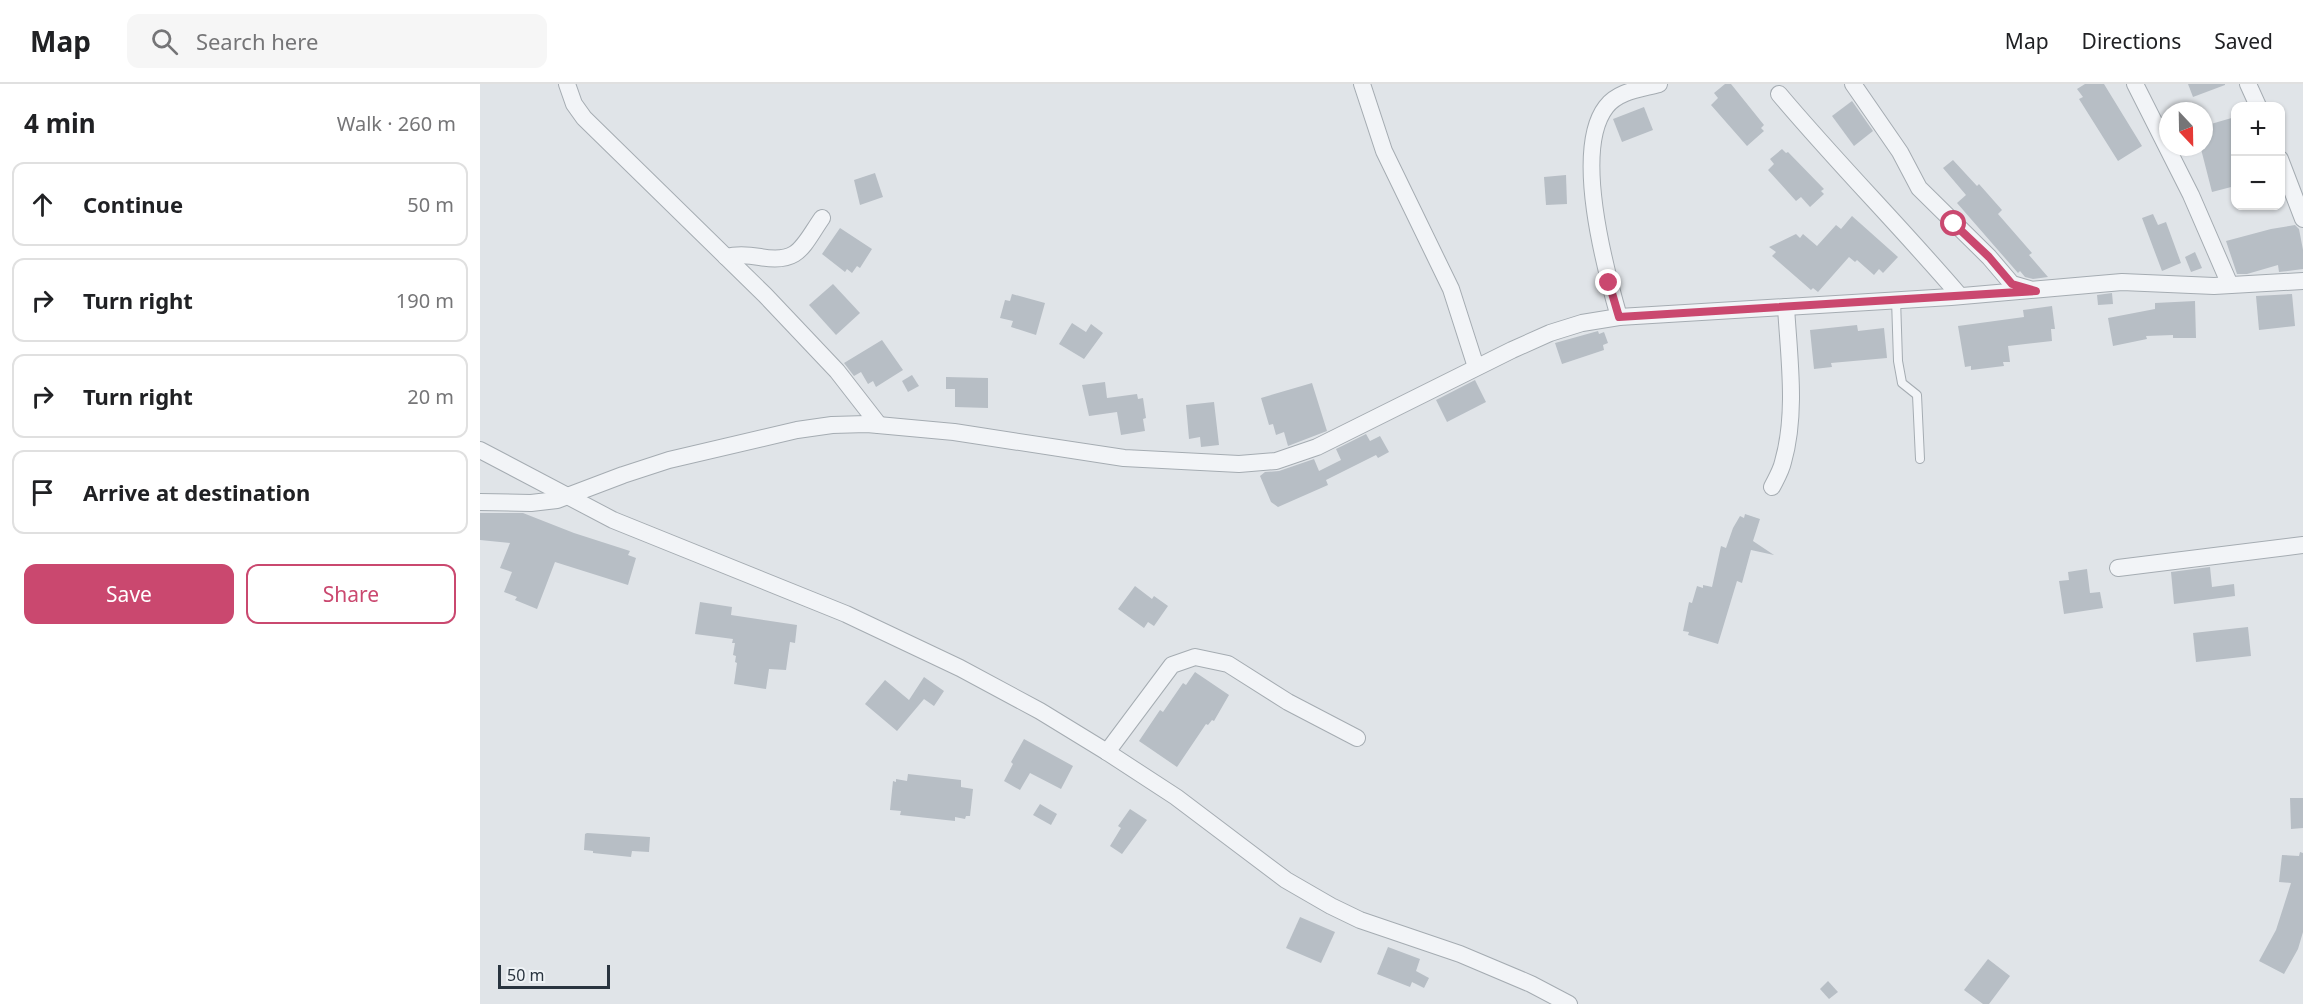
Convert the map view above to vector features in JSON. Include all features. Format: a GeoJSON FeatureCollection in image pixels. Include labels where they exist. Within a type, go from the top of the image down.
{"type":"FeatureCollection","features":[{"type":"Feature","properties":{"kind":"street"},"geometry":{"type":"LineString","coordinates":[[567,84],[574,104],[584,118],[765,294],[837,371],[879,425]]}},
{"type":"Feature","properties":{"kind":"street"},"geometry":{"type":"LineString","coordinates":[[1362,84],[1384,151],[1451,290],[1476,367]]}},
{"type":"Feature","properties":{"kind":"street"},"geometry":{"type":"LineString","coordinates":[[1619,317],[1609,283],[1597,225],[1593,191],[1594,137],[1597,123],[1606,106],[1615,98],[1659,84]]}},
{"type":"Feature","properties":{"kind":"street"},"geometry":{"type":"LineString","coordinates":[[1853,84],[1900,152],[1919,188],[1989,257],[2012,284],[2036,291]]}},
{"type":"Feature","properties":{"kind":"street"},"geometry":{"type":"LineString","coordinates":[[2135,84],[2182,178],[2230,285]]}},
{"type":"Feature","properties":{"kind":"street"},"geometry":{"type":"LineString","coordinates":[[2248,84],[2256,102]]}},
{"type":"Feature","properties":{"kind":"street"},"geometry":{"type":"LineString","coordinates":[[1779,94],[1854,179],[1912,239],[1959,296]]}},
{"type":"Feature","properties":{"kind":"street"},"geometry":{"type":"LineString","coordinates":[[2285,172],[2303,219]]}},
{"type":"Feature","properties":{"kind":"street"},"geometry":{"type":"LineString","coordinates":[[726,257],[743,255],[777,260],[790,257],[801,248],[822,218]]}},
{"type":"Feature","properties":{"kind":"street"},"geometry":{"type":"LineString","coordinates":[[480,502],[531,503],[571,496],[669,460],[797,430],[832,425],[879,425],[954,432],[1124,458],[1259,463],[1317,447],[1476,367],[1550,333],[1582,323],[1619,317],[2036,291],[2122,282],[2230,285],[2303,281]]}},
{"type":"Feature","properties":{"kind":"street"},"geometry":{"type":"LineString","coordinates":[[1772,488],[1783,464],[1789,436],[1790,384],[1786,308]]}},
{"type":"Feature","properties":{"kind":"street"},"geometry":{"type":"LineString","coordinates":[[480,450],[571,496],[593,511],[846,614],[980,679],[1040,711],[1107,752],[1176,797],[1286,880],[1331,906],[1360,920],[1460,954],[1531,984],[1568,1004]]}},
{"type":"Feature","properties":{"kind":"street"},"geometry":{"type":"LineString","coordinates":[[2118,568],[2303,545]]}},
{"type":"Feature","properties":{"kind":"street"},"geometry":{"type":"LineString","coordinates":[[1107,752],[1172,665],[1196,657],[1228,664],[1288,702],[1358,738]]}},
{"type":"Feature","properties":{"kind":"lane"},"geometry":{"type":"LineString","coordinates":[[1896,299],[1898,361],[1902,383],[1917,395],[1920,459]]}},
{"type":"Feature","properties":{"kind":"building"},"geometry":{"type":"Polygon","coordinates":[[[1725,84],[1731,84],[1764,125],[1761,128],[1764,131],[1747,146],[1711,105],[1718,98],[1714,93],[1725,84]]]}},
{"type":"Feature","properties":{"kind":"building"},"geometry":{"type":"Polygon","coordinates":[[[2085,84],[2104,84],[2142,146],[2118,161],[2079,99],[2083,97],[2077,89],[2085,84]]]}},
{"type":"Feature","properties":{"kind":"building"},"geometry":{"type":"Polygon","coordinates":[[[2188,84],[2225,84],[2225,85],[2193,97],[2188,84]]]}},
{"type":"Feature","properties":{"kind":"building"},"geometry":{"type":"Polygon","coordinates":[[[1852,101],[1873,131],[1854,146],[1832,116],[1852,101]]]}},
{"type":"Feature","properties":{"kind":"building"},"geometry":{"type":"Polygon","coordinates":[[[1644,107],[1653,130],[1622,142],[1613,119],[1644,107]]]}},
{"type":"Feature","properties":{"kind":"building"},"geometry":{"type":"Polygon","coordinates":[[[2231,118],[2231,187],[2212,192],[2203,156],[2213,156],[2213,123],[2231,118]]]}},
{"type":"Feature","properties":{"kind":"building"},"geometry":{"type":"Polygon","coordinates":[[[1782,149],[1788,152],[1824,189],[1821,191],[1824,194],[1810,207],[1801,197],[1796,201],[1768,170],[1774,164],[1770,159],[1782,149]]]}},
{"type":"Feature","properties":{"kind":"building"},"geometry":{"type":"Polygon","coordinates":[[[1953,160],[2002,210],[1998,214],[2032,253],[2029,255],[2048,277],[2033,279],[2025,277],[2020,271],[2018,273],[1957,203],[1966,195],[1943,168],[1953,160]]]}},
{"type":"Feature","properties":{"kind":"building"},"geometry":{"type":"Polygon","coordinates":[[[875,173],[883,197],[860,205],[854,180],[875,173]]]}},
{"type":"Feature","properties":{"kind":"building"},"geometry":{"type":"Polygon","coordinates":[[[1566,175],[1567,204],[1546,205],[1544,177],[1566,175]]]}},
{"type":"Feature","properties":{"kind":"building"},"geometry":{"type":"Polygon","coordinates":[[[2153,214],[2158,225],[2166,222],[2181,263],[2162,271],[2142,218],[2153,214]]]}},
{"type":"Feature","properties":{"kind":"building"},"geometry":{"type":"Polygon","coordinates":[[[1852,216],[1898,257],[1883,273],[1879,269],[1874,275],[1857,260],[1855,262],[1849,257],[1818,292],[1813,288],[1811,290],[1772,256],[1776,252],[1769,247],[1796,234],[1800,238],[1803,234],[1817,246],[1836,225],[1841,229],[1852,216]]]}},
{"type":"Feature","properties":{"kind":"building"},"geometry":{"type":"Polygon","coordinates":[[[2295,225],[2299,229],[2303,250],[2303,269],[2279,272],[2278,265],[2247,274],[2237,274],[2226,241],[2295,225]]]}},
{"type":"Feature","properties":{"kind":"building"},"geometry":{"type":"Polygon","coordinates":[[[840,228],[872,249],[860,268],[857,266],[852,273],[847,269],[845,272],[822,254],[840,228]]]}},
{"type":"Feature","properties":{"kind":"building"},"geometry":{"type":"Polygon","coordinates":[[[2195,252],[2202,268],[2191,272],[2185,257],[2195,252]]]}},
{"type":"Feature","properties":{"kind":"building"},"geometry":{"type":"Polygon","coordinates":[[[833,284],[860,313],[836,335],[809,305],[833,284]]]}},
{"type":"Feature","properties":{"kind":"building"},"geometry":{"type":"Polygon","coordinates":[[[2112,293],[2113,304],[2098,305],[2097,295],[2112,293]]]}},
{"type":"Feature","properties":{"kind":"building"},"geometry":{"type":"Polygon","coordinates":[[[1012,294],[1045,303],[1036,335],[1011,327],[1013,321],[1000,318],[1005,300],[1010,301],[1012,294]]]}},
{"type":"Feature","properties":{"kind":"building"},"geometry":{"type":"Polygon","coordinates":[[[2292,294],[2295,326],[2259,330],[2256,296],[2292,294]]]}},
{"type":"Feature","properties":{"kind":"building"},"geometry":{"type":"Polygon","coordinates":[[[2195,301],[2196,338],[2173,338],[2173,335],[2146,336],[2147,339],[2113,346],[2108,318],[2155,309],[2155,303],[2195,301]]]}},
{"type":"Feature","properties":{"kind":"building"},"geometry":{"type":"Polygon","coordinates":[[[2052,306],[2055,329],[2051,329],[2052,341],[2008,346],[2010,362],[2003,362],[2004,366],[1971,370],[1971,366],[1965,367],[1958,326],[2024,317],[2023,310],[2052,306]]]}},
{"type":"Feature","properties":{"kind":"building"},"geometry":{"type":"Polygon","coordinates":[[[1072,323],[1086,332],[1091,324],[1103,333],[1084,359],[1059,344],[1072,323]]]}},
{"type":"Feature","properties":{"kind":"building"},"geometry":{"type":"Polygon","coordinates":[[[1857,325],[1858,331],[1884,328],[1887,358],[1831,363],[1832,367],[1814,369],[1810,330],[1857,325]]]}},
{"type":"Feature","properties":{"kind":"building"},"geometry":{"type":"Polygon","coordinates":[[[1598,331],[1599,334],[1604,332],[1608,343],[1603,345],[1604,350],[1562,364],[1555,343],[1598,331]]]}},
{"type":"Feature","properties":{"kind":"building"},"geometry":{"type":"Polygon","coordinates":[[[882,340],[903,370],[876,387],[873,381],[868,384],[861,372],[854,376],[844,363],[882,340]]]}},
{"type":"Feature","properties":{"kind":"building"},"geometry":{"type":"Polygon","coordinates":[[[912,375],[919,386],[908,392],[902,381],[912,375]]]}},
{"type":"Feature","properties":{"kind":"building"},"geometry":{"type":"Polygon","coordinates":[[[946,377],[988,378],[988,408],[955,407],[955,389],[946,389],[946,377]]]}},
{"type":"Feature","properties":{"kind":"building"},"geometry":{"type":"Polygon","coordinates":[[[1475,380],[1486,402],[1447,422],[1436,400],[1475,380]]]}},
{"type":"Feature","properties":{"kind":"building"},"geometry":{"type":"Polygon","coordinates":[[[1105,382],[1107,398],[1137,394],[1138,399],[1143,398],[1145,431],[1121,435],[1117,412],[1089,416],[1082,385],[1105,382]]]}},
{"type":"Feature","properties":{"kind":"building"},"geometry":{"type":"Polygon","coordinates":[[[1312,383],[1327,431],[1288,446],[1284,432],[1276,435],[1273,424],[1269,425],[1261,398],[1312,383]]]}},
{"type":"Feature","properties":{"kind":"building"},"geometry":{"type":"Polygon","coordinates":[[[1214,402],[1219,445],[1201,447],[1200,437],[1189,439],[1186,405],[1214,402]]]}},
{"type":"Feature","properties":{"kind":"building"},"geometry":{"type":"Polygon","coordinates":[[[1366,434],[1370,441],[1380,436],[1389,452],[1378,458],[1376,455],[1326,480],[1328,485],[1278,507],[1271,502],[1260,476],[1265,472],[1279,471],[1314,459],[1319,471],[1341,460],[1336,449],[1366,434]]]}},
{"type":"Feature","properties":{"kind":"building"},"geometry":{"type":"Polygon","coordinates":[[[480,513],[523,513],[630,551],[628,555],[636,558],[628,585],[555,562],[537,609],[515,600],[517,597],[504,592],[512,572],[500,568],[510,543],[480,540],[480,513]]]}},
{"type":"Feature","properties":{"kind":"building"},"geometry":{"type":"Polygon","coordinates":[[[1745,514],[1760,519],[1753,541],[1774,555],[1751,550],[1742,583],[1737,581],[1718,644],[1688,635],[1689,632],[1683,631],[1689,602],[1692,603],[1697,586],[1712,587],[1721,546],[1726,548],[1733,528],[1740,516],[1744,518],[1745,514]]]}},
{"type":"Feature","properties":{"kind":"building"},"geometry":{"type":"Polygon","coordinates":[[[2210,567],[2212,587],[2234,584],[2235,596],[2174,604],[2171,572],[2210,567]]]}},
{"type":"Feature","properties":{"kind":"building"},"geometry":{"type":"Polygon","coordinates":[[[2087,569],[2090,593],[2100,592],[2103,608],[2064,614],[2059,581],[2069,580],[2068,572],[2087,569]]]}},
{"type":"Feature","properties":{"kind":"building"},"geometry":{"type":"Polygon","coordinates":[[[1135,586],[1152,599],[1154,596],[1168,606],[1154,626],[1148,622],[1144,628],[1118,609],[1135,586]]]}},
{"type":"Feature","properties":{"kind":"building"},"geometry":{"type":"Polygon","coordinates":[[[700,602],[732,607],[731,615],[797,625],[795,643],[790,642],[786,670],[769,669],[766,689],[734,684],[737,663],[735,662],[736,656],[733,655],[735,643],[732,643],[733,639],[695,634],[700,602]]]}},
{"type":"Feature","properties":{"kind":"building"},"geometry":{"type":"Polygon","coordinates":[[[2248,627],[2251,656],[2196,662],[2193,633],[2248,627]]]}},
{"type":"Feature","properties":{"kind":"building"},"geometry":{"type":"Polygon","coordinates":[[[1195,672],[1229,695],[1214,721],[1206,724],[1177,767],[1139,741],[1160,710],[1163,712],[1183,683],[1186,685],[1195,672]]]}},
{"type":"Feature","properties":{"kind":"building"},"geometry":{"type":"Polygon","coordinates":[[[924,677],[944,691],[934,706],[924,699],[897,731],[865,704],[885,680],[909,700],[924,677]]]}},
{"type":"Feature","properties":{"kind":"building"},"geometry":{"type":"Polygon","coordinates":[[[1024,739],[1073,766],[1061,789],[1030,773],[1020,790],[1004,781],[1013,764],[1011,762],[1024,739]]]}},
{"type":"Feature","properties":{"kind":"building"},"geometry":{"type":"Polygon","coordinates":[[[908,774],[961,780],[961,787],[973,789],[970,816],[966,816],[965,819],[955,817],[955,821],[900,815],[901,811],[890,810],[893,781],[896,782],[896,779],[907,781],[908,774]]]}},
{"type":"Feature","properties":{"kind":"building"},"geometry":{"type":"Polygon","coordinates":[[[2290,798],[2303,798],[2303,828],[2291,829],[2290,798]]]}},
{"type":"Feature","properties":{"kind":"building"},"geometry":{"type":"Polygon","coordinates":[[[1040,804],[1057,814],[1051,825],[1033,815],[1040,804]]]}},
{"type":"Feature","properties":{"kind":"building"},"geometry":{"type":"Polygon","coordinates":[[[1130,809],[1147,820],[1122,854],[1110,846],[1121,828],[1118,826],[1130,809]]]}},
{"type":"Feature","properties":{"kind":"building"},"geometry":{"type":"Polygon","coordinates":[[[587,833],[650,837],[649,852],[632,851],[631,857],[593,853],[593,851],[584,850],[587,833]]]}},
{"type":"Feature","properties":{"kind":"building"},"geometry":{"type":"Polygon","coordinates":[[[2300,852],[2303,853],[2303,932],[2298,949],[2284,974],[2259,961],[2276,930],[2291,883],[2279,882],[2282,855],[2299,856],[2300,852]]]}},
{"type":"Feature","properties":{"kind":"building"},"geometry":{"type":"Polygon","coordinates":[[[1300,917],[1335,932],[1321,963],[1286,948],[1300,917]]]}},
{"type":"Feature","properties":{"kind":"building"},"geometry":{"type":"Polygon","coordinates":[[[1388,947],[1420,959],[1416,971],[1429,978],[1424,988],[1412,982],[1410,987],[1377,974],[1388,947]]]}},
{"type":"Feature","properties":{"kind":"building"},"geometry":{"type":"Polygon","coordinates":[[[1988,959],[2010,976],[1989,1004],[1983,1004],[1964,990],[1988,959]]]}},
{"type":"Feature","properties":{"kind":"building"},"geometry":{"type":"Polygon","coordinates":[[[1828,981],[1838,992],[1829,999],[1820,989],[1828,981]]]}},
{"type":"Feature","properties":{"kind":"route"},"geometry":{"type":"LineString","coordinates":[[1609,283],[1619,317],[2036,291],[2012,284],[1989,257],[1954,224]]}}]}
